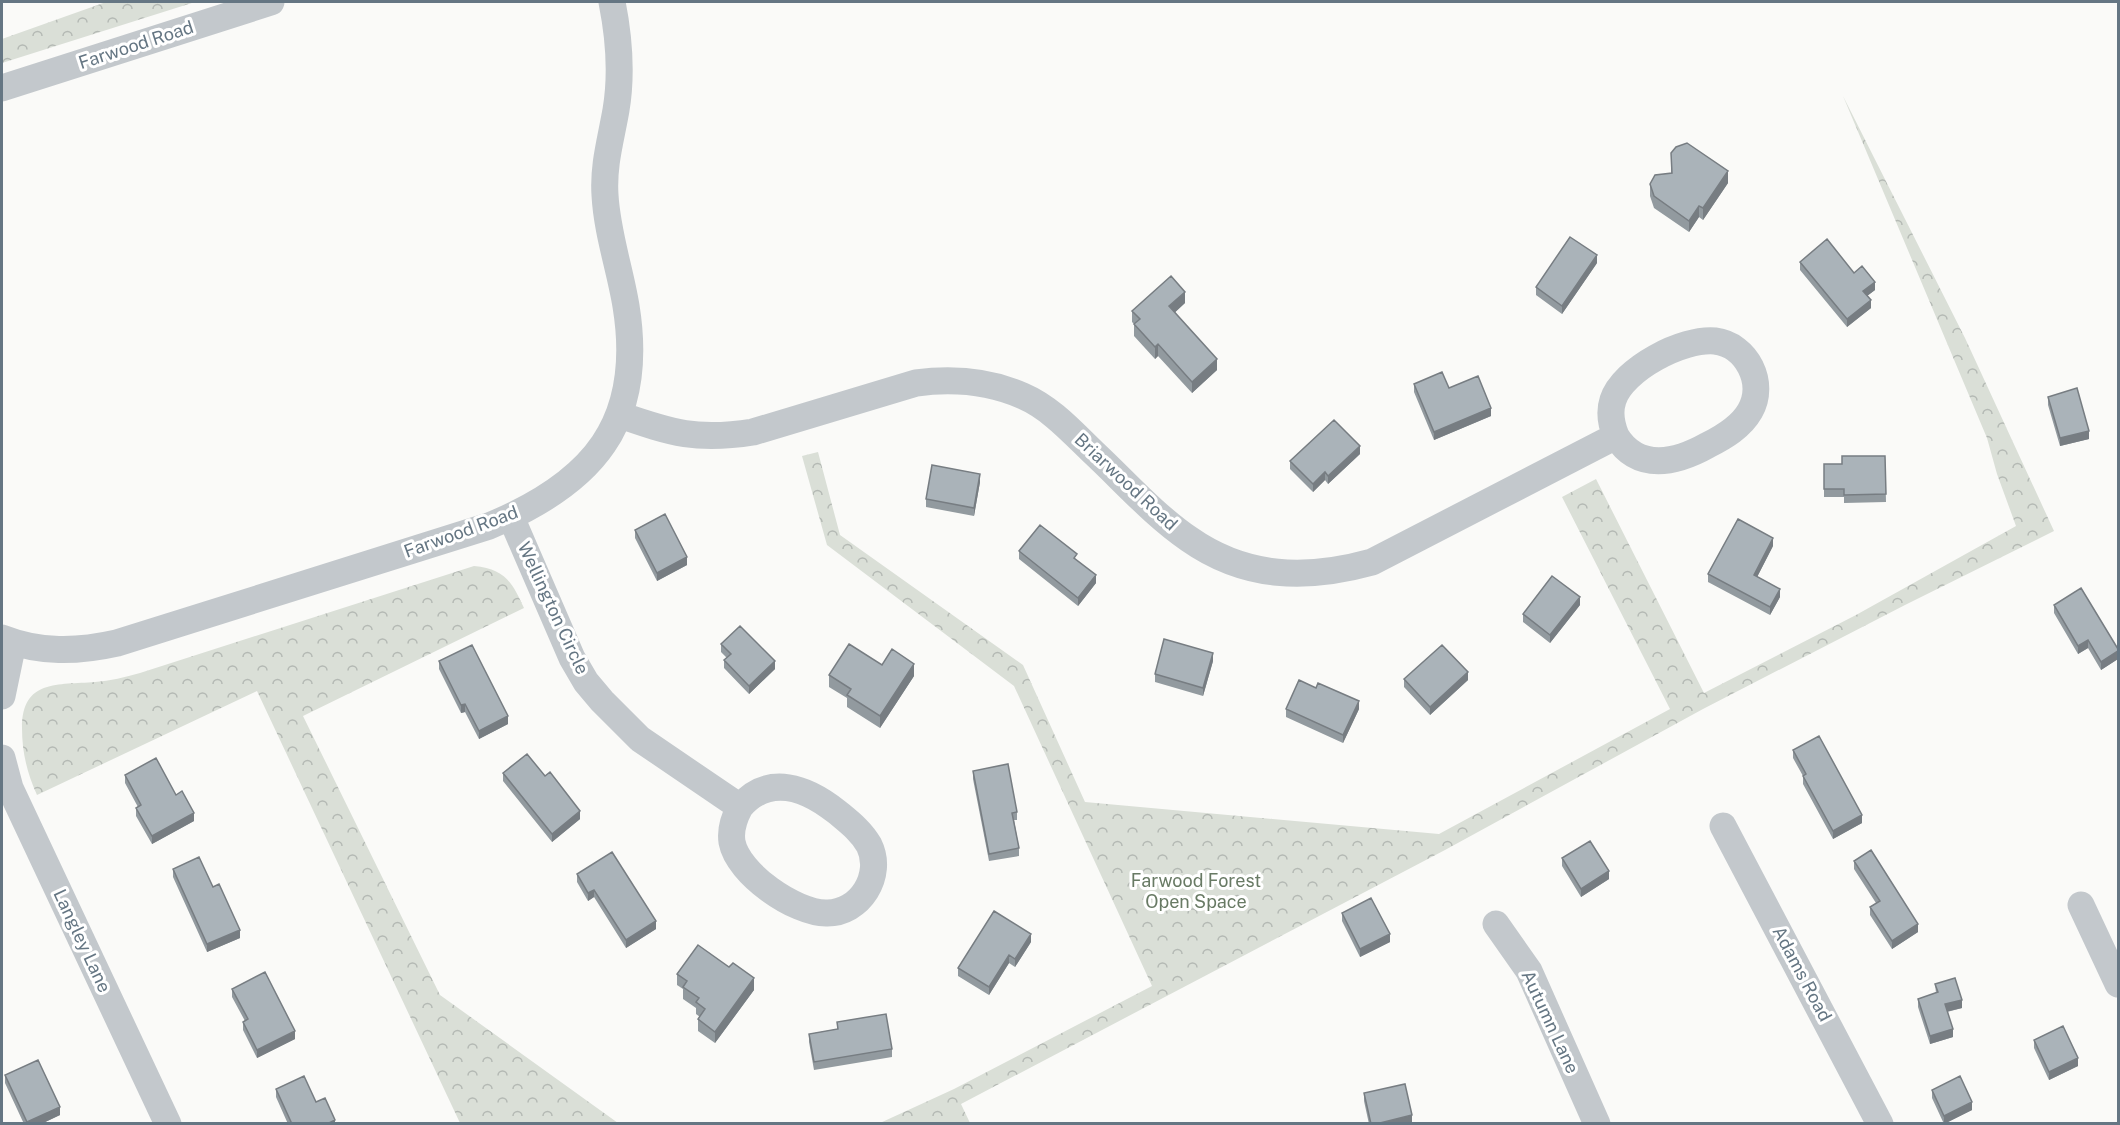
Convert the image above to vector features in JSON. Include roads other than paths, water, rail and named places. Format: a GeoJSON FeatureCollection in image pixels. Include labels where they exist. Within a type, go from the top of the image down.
{"type":"FeatureCollection","features":[{"type":"Feature","properties":{"kind":"street","name":"Farwood Road"},"geometry":{"type":"LineString","coordinates":[[2,88],[271,2]]}},
{"type":"Feature","properties":{"kind":"street","name":"Farwood Road"},"geometry":{"type":"LineString","coordinates":[[7,641],[39,649],[65,650],[91,649],[117,643],[455,537],[511,517],[543,500],[579,475],[596,456],[620,415],[629,375],[631,350],[626,303],[608,224],[605,196],[605,168],[616,110],[620,73],[612,2]]}},
{"type":"Feature","properties":{"kind":"street"},"geometry":{"type":"LineString","coordinates":[[1713,341],[1731,347],[1745,359],[1750,367],[1756,385],[1754,403],[1749,412],[1735,428],[1706,446],[1675,459],[1654,461],[1635,456],[1621,444],[1616,436],[1612,427],[1611,408],[1617,390],[1631,374],[1660,356],[1692,344],[1713,341]]}},
{"type":"Feature","properties":{"kind":"street","name":"Briarwood Road"},"geometry":{"type":"LineString","coordinates":[[620,415],[683,434],[706,437],[729,436],[753,432],[916,383],[942,380],[982,383],[1026,397],[1062,422],[1164,519],[1189,539],[1216,555],[1246,566],[1278,573],[1310,574],[1341,570],[1372,562],[1616,436]]}},
{"type":"Feature","properties":{"kind":"street","name":"Wellington Circle"},"geometry":{"type":"LineString","coordinates":[[511,517],[572,658],[591,688],[620,721],[640,739],[740,807]]}},
{"type":"Feature","properties":{"kind":"street"},"geometry":{"type":"LineString","coordinates":[[2,696],[7,641]]}},
{"type":"Feature","properties":{"kind":"street","name":"Langley Lane"},"geometry":{"type":"LineString","coordinates":[[2,758],[10,788],[168,1124]]}},
{"type":"Feature","properties":{"kind":"street"},"geometry":{"type":"LineString","coordinates":[[781,787],[801,792],[832,808],[858,830],[870,847],[874,866],[873,876],[865,892],[859,900],[844,910],[824,913],[804,908],[774,892],[748,870],[736,853],[732,834],[735,816],[740,807],[746,800],[762,790],[781,787]]}},
{"type":"Feature","properties":{"kind":"street","name":"Adams Road"},"geometry":{"type":"LineString","coordinates":[[1723,826],[1880,1124]]}},
{"type":"Feature","properties":{"kind":"street"},"geometry":{"type":"LineString","coordinates":[[2081,904],[2118,984]]}},
{"type":"Feature","properties":{"kind":"street","name":"Autumn Lane"},"geometry":{"type":"LineString","coordinates":[[1496,924],[1529,971],[1597,1124]]}},
{"type":"Feature","properties":{"kind":"park label","name":"Farwood Forest Open Space"},"geometry":{"type":"Point","coordinates":[1196,891]}}]}
